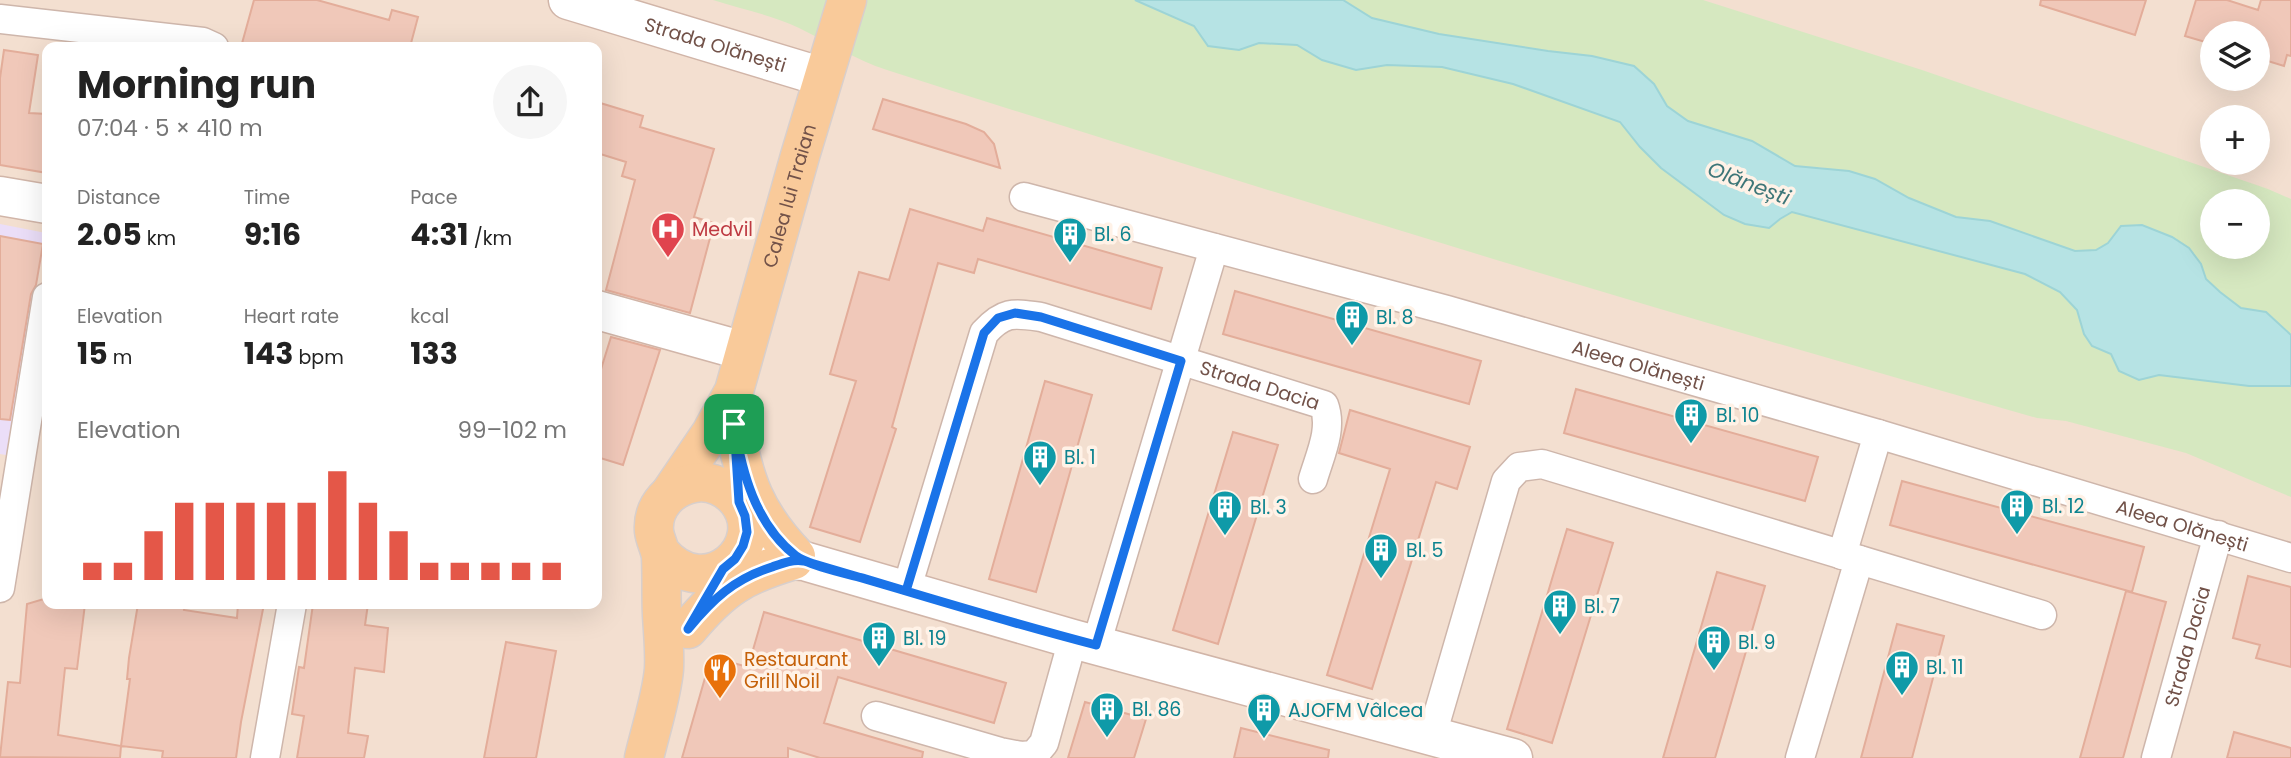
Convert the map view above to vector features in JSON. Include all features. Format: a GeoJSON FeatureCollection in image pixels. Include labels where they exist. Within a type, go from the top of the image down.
{"type":"FeatureCollection","features":[{"type":"Feature","properties":{"kind":"main road","name":"Strada Olănești"},"geometry":{"type":"LineString","coordinates":[[568,0],[823,77]]}},
{"type":"Feature","properties":{"kind":"main road","name":"Calea lui Traian"},"geometry":{"type":"LineString","coordinates":[[742,509],[734,408],[744,351],[847,0]]}},
{"type":"Feature","properties":{"kind":"main road"},"geometry":{"type":"LineString","coordinates":[[0,196],[42,203]]}},
{"type":"Feature","properties":{"kind":"main road"},"geometry":{"type":"LineString","coordinates":[[602,311],[744,351]]}},
{"type":"Feature","properties":{"kind":"main road","name":"Calea lui Traian"},"geometry":{"type":"LineString","coordinates":[[671,492],[711,433],[734,408]]}},
{"type":"Feature","properties":{"kind":"main road"},"geometry":{"type":"LineString","coordinates":[[734,408],[740,460],[755,503],[780,540],[798,559]]}},
{"type":"Feature","properties":{"kind":"main road"},"geometry":{"type":"LineString","coordinates":[[645,758],[664,670],[661,553],[654,530],[661,503],[671,492],[685,485],[707,483],[728,491],[767,537],[798,559]]}},
{"type":"Feature","properties":{"kind":"main road"},"geometry":{"type":"LineString","coordinates":[[664,670],[729,564],[743,546],[747,532],[742,509]]}},
{"type":"Feature","properties":{"kind":"main road"},"geometry":{"type":"LineString","coordinates":[[661,553],[682,571],[695,574],[709,573],[729,564],[773,558],[798,559],[1084,642],[1513,758]]}},
{"type":"Feature","properties":{"kind":"main road"},"geometry":{"type":"LineString","coordinates":[[688,629],[716,597],[734,584],[752,573],[798,559]]}},
{"type":"Feature","properties":{"kind":"street"},"geometry":{"type":"LineString","coordinates":[[0,19],[203,42]]}},
{"type":"Feature","properties":{"kind":"street","name":"Aleea Olănești"},"geometry":{"type":"LineString","coordinates":[[1024,197],[1447,310],[2291,558]]}},
{"type":"Feature","properties":{"kind":"street"},"geometry":{"type":"LineString","coordinates":[[876,716],[1000,752],[1034,757],[1044,743],[1084,642],[1181,361],[1213,248]]}},
{"type":"Feature","properties":{"kind":"street","name":"Strada Dacia"},"geometry":{"type":"LineString","coordinates":[[906,591],[984,333],[998,318],[1015,313],[1041,317],[1324,405],[1329,417],[1327,432],[1313,478]]}},
{"type":"Feature","properties":{"kind":"street"},"geometry":{"type":"LineString","coordinates":[[0,589],[42,328]]}},
{"type":"Feature","properties":{"kind":"street"},"geometry":{"type":"LineString","coordinates":[[1800,758],[1878,435]]}},
{"type":"Feature","properties":{"kind":"street"},"geometry":{"type":"LineString","coordinates":[[1432,736],[1506,481],[1519,467],[1542,464],[2042,615]]}},
{"type":"Feature","properties":{"kind":"street","name":"Strada Dacia"},"geometry":{"type":"LineString","coordinates":[[2155,758],[2218,535]]}},
{"type":"Feature","properties":{"kind":"street"},"geometry":{"type":"LineString","coordinates":[[265,758],[291,609]]}},
{"type":"Feature","properties":{"kind":"shaded area"},"geometry":{"type":"Polygon","coordinates":[[[0,0],[2291,0],[2291,758],[0,758],[0,0]]]}},
{"type":"Feature","properties":{"kind":"shaded area"},"geometry":{"type":"Polygon","coordinates":[[[0,224],[42,232],[42,255],[6,455],[0,454],[0,224]]]}},
{"type":"Feature","properties":{"kind":"green space"},"geometry":{"type":"Polygon","coordinates":[[[713,0],[1135,0],[1194,26],[1239,50],[1259,43],[1297,45],[1322,60],[1356,70],[1387,65],[1442,67],[1512,84],[1620,122],[1661,168],[1724,215],[1768,228],[1792,212],[2025,274],[2060,292],[2077,310],[2084,334],[2111,354],[2119,371],[2139,380],[2159,375],[2249,386],[2291,386],[2291,497],[2186,453],[2066,421],[2037,418],[1748,335],[1030,116],[876,66],[789,23],[713,0]]]}},
{"type":"Feature","properties":{"kind":"green space"},"geometry":{"type":"Polygon","coordinates":[[[1343,0],[1703,0],[1922,70],[2200,166],[2200,175],[2227,175],[2268,189],[2200,189],[2200,259],[2270,259],[2270,190],[2291,199],[2291,335],[2266,312],[2241,308],[2220,292],[2206,278],[2201,264],[2121,226],[2108,243],[2096,250],[2075,251],[1990,221],[1956,217],[1909,198],[1875,179],[1826,168],[1795,166],[1752,141],[1688,121],[1667,106],[1654,84],[1592,56],[1439,34],[1372,18],[1343,0]]]}},
{"type":"Feature","properties":{"kind":"water","name":"Olănești"},"geometry":{"type":"Polygon","coordinates":[[[1135,0],[1343,0],[1372,18],[1439,34],[1592,56],[1634,66],[1654,84],[1667,106],[1688,121],[1752,141],[1795,166],[1849,171],[1875,179],[1909,198],[1956,217],[1990,221],[2075,251],[2096,250],[2108,243],[2121,226],[2142,225],[2172,237],[2189,248],[2201,264],[2206,279],[2220,292],[2241,308],[2266,312],[2291,335],[2291,386],[2249,386],[2159,375],[2139,380],[2119,371],[2111,354],[2092,346],[2084,334],[2077,310],[2060,292],[2025,274],[1792,212],[1769,228],[1745,224],[1724,215],[1661,168],[1620,122],[1513,84],[1442,67],[1387,65],[1356,70],[1322,60],[1297,45],[1259,43],[1239,50],[1208,46],[1194,26],[1135,0]]]}},
{"type":"Feature","properties":{"kind":"building"},"geometry":{"type":"Polygon","coordinates":[[[254,0],[317,0],[389,20],[392,10],[418,17],[411,42],[242,42],[254,0]]]}},
{"type":"Feature","properties":{"kind":"building"},"geometry":{"type":"Polygon","coordinates":[[[2041,0],[2146,0],[2135,35],[2040,5],[2041,0]]]}},
{"type":"Feature","properties":{"kind":"building"},"geometry":{"type":"Polygon","coordinates":[[[2196,0],[2227,0],[2258,10],[2261,0],[2291,0],[2291,56],[2287,55],[2284,66],[2270,62],[2270,21],[2200,21],[2200,40],[2185,36],[2196,0]]]}},
{"type":"Feature","properties":{"kind":"building"},"geometry":{"type":"Polygon","coordinates":[[[4,50],[38,55],[29,113],[42,114],[42,172],[0,165],[0,78],[4,50]]]}},
{"type":"Feature","properties":{"kind":"building"},"geometry":{"type":"Polygon","coordinates":[[[883,99],[984,132],[994,144],[1000,168],[873,129],[883,99]]]}},
{"type":"Feature","properties":{"kind":"building"},"geometry":{"type":"Polygon","coordinates":[[[602,104],[643,116],[640,127],[714,149],[694,217],[714,223],[690,313],[606,290],[635,180],[622,176],[626,162],[602,155],[602,104]]]}},
{"type":"Feature","properties":{"kind":"building"},"geometry":{"type":"Polygon","coordinates":[[[910,209],[983,231],[987,218],[1162,268],[1151,309],[978,259],[974,273],[938,263],[892,427],[896,429],[860,542],[810,527],[856,381],[830,374],[859,272],[889,280],[910,209]]]}},
{"type":"Feature","properties":{"kind":"building"},"geometry":{"type":"Polygon","coordinates":[[[0,236],[42,244],[42,250],[36,285],[31,294],[10,420],[0,419],[0,236]]]}},
{"type":"Feature","properties":{"kind":"building","name":"Bl. 8"},"geometry":{"type":"Polygon","coordinates":[[[1235,291],[1481,361],[1469,404],[1223,334],[1235,291]]]}},
{"type":"Feature","properties":{"kind":"building"},"geometry":{"type":"Polygon","coordinates":[[[611,337],[660,350],[623,465],[602,459],[602,366],[611,337]]]}},
{"type":"Feature","properties":{"kind":"building","name":"Bl. 1"},"geometry":{"type":"Polygon","coordinates":[[[1045,381],[1092,395],[1036,592],[989,579],[1045,381]]]}},
{"type":"Feature","properties":{"kind":"building","name":"Bl. 10"},"geometry":{"type":"Polygon","coordinates":[[[1576,389],[1818,457],[1805,501],[1564,433],[1576,389]]]}},
{"type":"Feature","properties":{"kind":"building","name":"Bl. 5"},"geometry":{"type":"Polygon","coordinates":[[[1350,410],[1470,447],[1457,489],[1436,482],[1372,689],[1327,675],[1390,469],[1339,453],[1350,410]]]}},
{"type":"Feature","properties":{"kind":"building","name":"Bl. 3"},"geometry":{"type":"Polygon","coordinates":[[[1233,432],[1278,445],[1218,644],[1173,630],[1233,432]]]}},
{"type":"Feature","properties":{"kind":"building","name":"Bl. 12"},"geometry":{"type":"Polygon","coordinates":[[[1902,481],[2144,547],[2132,592],[1890,525],[1902,481]]]}},
{"type":"Feature","properties":{"kind":"building","name":"Bl. 7"},"geometry":{"type":"Polygon","coordinates":[[[1567,529],[1613,543],[1552,743],[1507,729],[1567,529]]]}},
{"type":"Feature","properties":{"kind":"building","name":"Bl. 9"},"geometry":{"type":"Polygon","coordinates":[[[1717,572],[1765,586],[1715,758],[1663,758],[1717,572]]]}},
{"type":"Feature","properties":{"kind":"building"},"geometry":{"type":"Polygon","coordinates":[[[2248,576],[2291,587],[2291,667],[2256,658],[2260,645],[2233,638],[2248,576]]]}},
{"type":"Feature","properties":{"kind":"building"},"geometry":{"type":"Polygon","coordinates":[[[2126,591],[2166,602],[2123,758],[2080,758],[2126,591]]]}},
{"type":"Feature","properties":{"kind":"building"},"geometry":{"type":"Polygon","coordinates":[[[42,600],[42,609],[84,609],[77,669],[65,668],[58,735],[121,746],[120,758],[0,757],[8,682],[20,683],[27,604],[42,600]]]}},
{"type":"Feature","properties":{"kind":"building"},"geometry":{"type":"Polygon","coordinates":[[[137,609],[184,609],[237,618],[238,609],[263,609],[236,758],[162,758],[163,751],[121,746],[130,679],[127,679],[137,609]]]}},
{"type":"Feature","properties":{"kind":"building"},"geometry":{"type":"Polygon","coordinates":[[[312,609],[367,609],[365,625],[388,628],[384,672],[355,668],[348,733],[368,736],[364,758],[297,758],[304,716],[292,714],[299,667],[304,668],[312,609]]]}},
{"type":"Feature","properties":{"kind":"building"},"geometry":{"type":"Polygon","coordinates":[[[764,612],[1006,683],[994,723],[838,677],[824,723],[923,752],[922,758],[820,758],[788,748],[788,758],[682,758],[711,657],[748,667],[764,612]]]}},
{"type":"Feature","properties":{"kind":"building","name":"Bl. 11"},"geometry":{"type":"Polygon","coordinates":[[[1897,624],[1944,636],[1912,758],[1861,758],[1897,624]]]}},
{"type":"Feature","properties":{"kind":"building"},"geometry":{"type":"Polygon","coordinates":[[[506,642],[556,651],[536,758],[484,758],[506,642]]]}},
{"type":"Feature","properties":{"kind":"building","name":"Bl. 86"},"geometry":{"type":"Polygon","coordinates":[[[1085,702],[1146,719],[1134,758],[1068,758],[1085,702]]]}},
{"type":"Feature","properties":{"kind":"building","name":"AJOFM Vâlcea"},"geometry":{"type":"Polygon","coordinates":[[[1241,728],[1329,750],[1328,758],[1234,758],[1241,728]]]}},
{"type":"Feature","properties":{"kind":"building"},"geometry":{"type":"Polygon","coordinates":[[[2234,732],[2291,748],[2291,758],[2227,758],[2234,732]]]}},
{"type":"Feature","properties":{"kind":"place","name":"Medvil"},"geometry":{"type":"Point","coordinates":[668,259]}},
{"type":"Feature","properties":{"kind":"place","name":"Bl. 6"},"geometry":{"type":"Point","coordinates":[1070,264]}},
{"type":"Feature","properties":{"kind":"place","name":"Bl. 8"},"geometry":{"type":"Point","coordinates":[1352,347]}},
{"type":"Feature","properties":{"kind":"place","name":"Bl. 10"},"geometry":{"type":"Point","coordinates":[1691,445]}},
{"type":"Feature","properties":{"kind":"place","name":"Bl. 1"},"geometry":{"type":"Point","coordinates":[1040,487]}},
{"type":"Feature","properties":{"kind":"place","name":"Bl. 12"},"geometry":{"type":"Point","coordinates":[2017,536]}},
{"type":"Feature","properties":{"kind":"place","name":"Bl. 3"},"geometry":{"type":"Point","coordinates":[1225,537]}},
{"type":"Feature","properties":{"kind":"place","name":"Bl. 5"},"geometry":{"type":"Point","coordinates":[1381,580]}},
{"type":"Feature","properties":{"kind":"place","name":"Bl. 7"},"geometry":{"type":"Point","coordinates":[1560,636]}},
{"type":"Feature","properties":{"kind":"place","name":"Bl. 19"},"geometry":{"type":"Point","coordinates":[879,668]}},
{"type":"Feature","properties":{"kind":"place","name":"Bl. 9"},"geometry":{"type":"Point","coordinates":[1714,672]}},
{"type":"Feature","properties":{"kind":"place","name":"Bl. 11"},"geometry":{"type":"Point","coordinates":[1902,697]}},
{"type":"Feature","properties":{"kind":"place","name":"Restaurant Grill Noil"},"geometry":{"type":"Point","coordinates":[720,700]}},
{"type":"Feature","properties":{"kind":"place","name":"Bl. 86"},"geometry":{"type":"Point","coordinates":[1107,739]}},
{"type":"Feature","properties":{"kind":"place","name":"AJOFM Vâlcea"},"geometry":{"type":"Point","coordinates":[1264,740]}},
{"type":"Feature","properties":{"kind":"route"},"geometry":{"type":"LineString","coordinates":[[734,424],[739,502],[745,516],[747,532],[743,546],[735,559],[723,569],[688,629],[716,597],[734,584],[752,573],[794,560],[906,591],[984,333],[998,318],[1015,313],[1041,317],[1181,361],[1096,645],[906,591],[804,561],[780,540],[755,503],[740,460],[734,424]]}}]}
